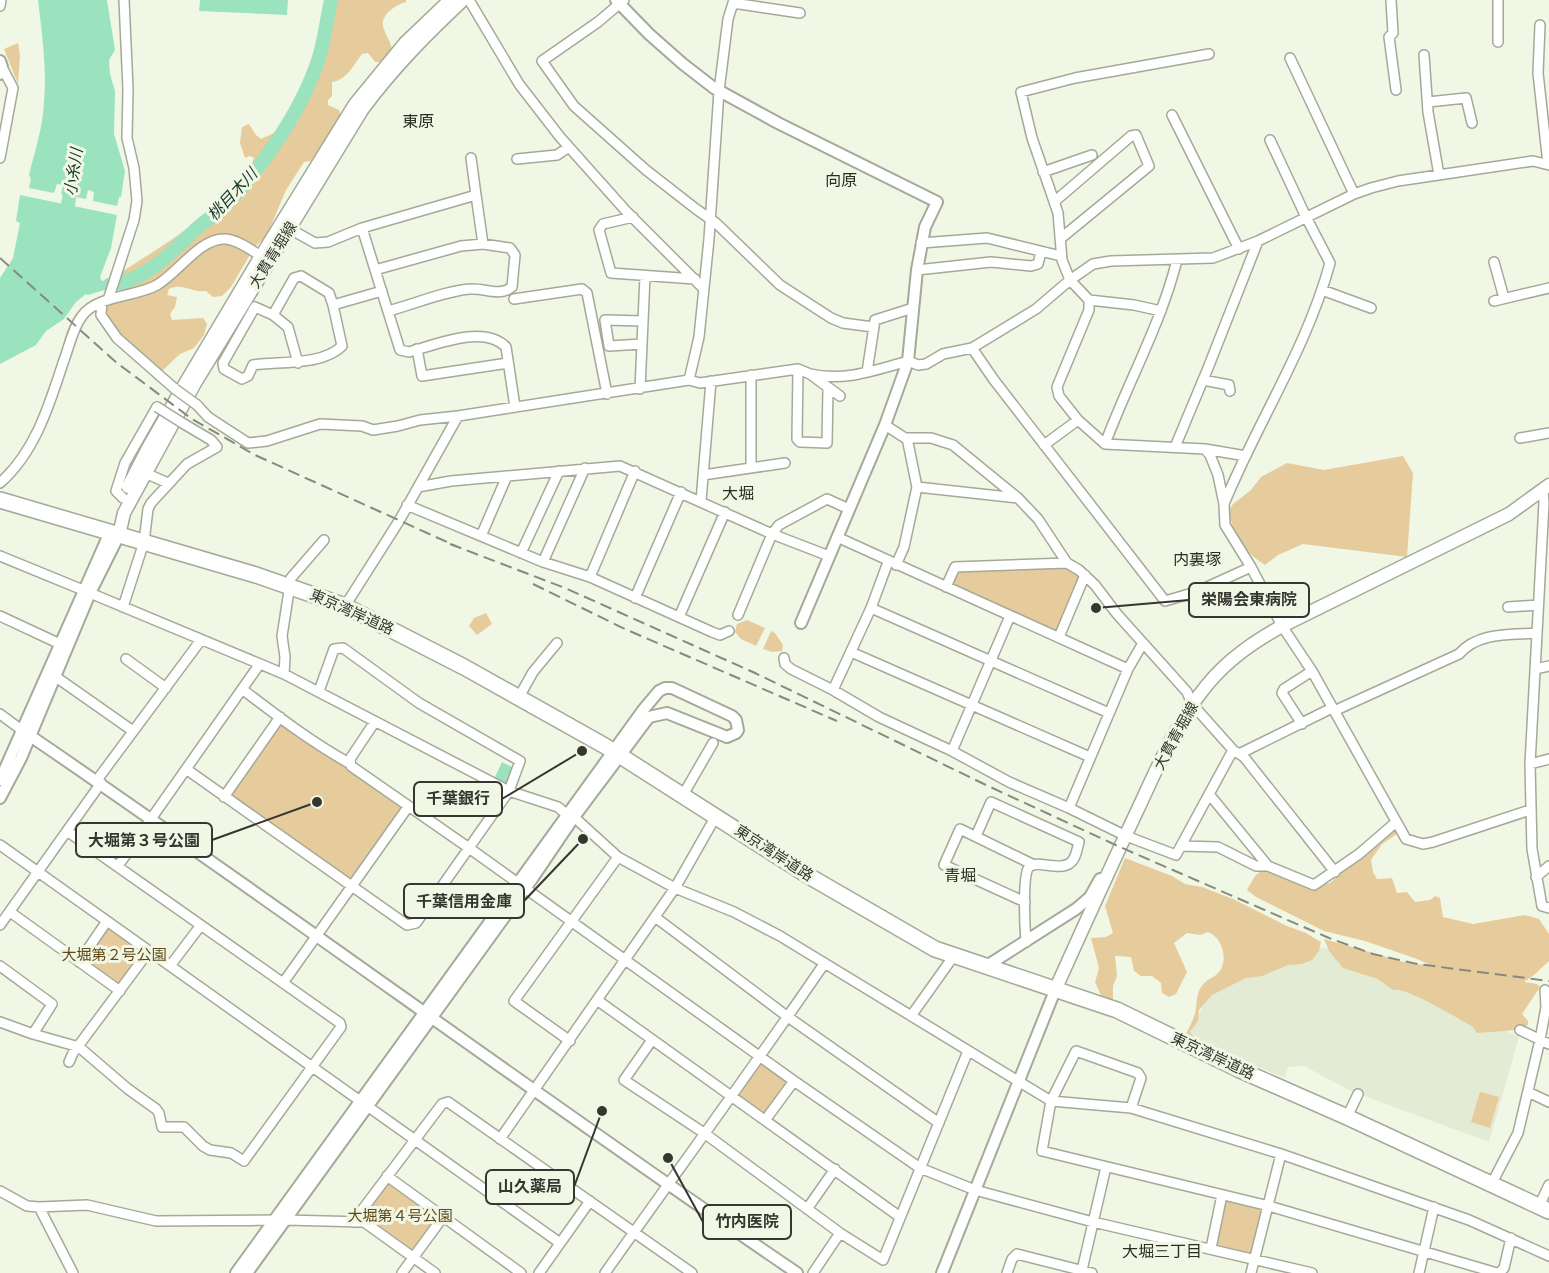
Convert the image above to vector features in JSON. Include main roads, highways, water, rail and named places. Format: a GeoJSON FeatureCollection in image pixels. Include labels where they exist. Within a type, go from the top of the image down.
{"type":"FeatureCollection","features":[{"type":"Feature","properties":{"kind":"highway","name":"東京湾岸道路"},"geometry":{"type":"LineString","coordinates":[[0,500],[290,585],[345,606],[519,697],[617,753],[807,875],[909,936],[953,957],[1056,988],[1117,1010],[1240,1070],[1544,1208]]}},
{"type":"Feature","properties":{"kind":"main road","name":"大貫青堀線"},"geometry":{"type":"LineString","coordinates":[[115,533],[195,383],[355,104],[399,50],[450,0]]}},
{"type":"Feature","properties":{"kind":"main road","name":"大貫青堀線"},"geometry":{"type":"LineString","coordinates":[[115,533],[123,498],[154,437],[265,259],[290,229],[344,139],[375,93],[411,50],[463,0]]}},
{"type":"Feature","properties":{"kind":"main road","name":"大貫青堀線"},"geometry":{"type":"LineString","coordinates":[[1056,988],[1164,754],[1192,704],[1208,683],[1251,644],[1282,626],[1509,514],[1546,488]]}},
{"type":"Feature","properties":{"kind":"water"},"geometry":{"type":"Polygon","coordinates":[[[38,0],[107,0],[115,50],[109,60],[115,91],[114,134],[125,171],[121,197],[119,197],[117,206],[93,201],[94,192],[88,190],[86,199],[61,194],[63,185],[57,184],[54,193],[29,188],[31,179],[29,175],[42,120],[45,89],[44,51],[38,0]]]}},
{"type":"Feature","properties":{"kind":"water"},"geometry":{"type":"Polygon","coordinates":[[[200,0],[288,0],[287,15],[199,11],[200,0]]]}},
{"type":"Feature","properties":{"kind":"water"},"geometry":{"type":"Polygon","coordinates":[[[20,195],[117,215],[111,248],[100,277],[102,281],[111,280],[108,289],[86,294],[76,302],[64,319],[46,331],[36,345],[0,364],[0,278],[13,258],[20,223],[16,221],[20,195]]]}},
{"type":"Feature","properties":{"kind":"water"},"geometry":{"type":"Polygon","coordinates":[[[502,762],[514,768],[507,785],[494,779],[502,762]]]}},
{"type":"Feature","properties":{"kind":"waterway","name":"桃目木川"},"geometry":{"type":"LineString","coordinates":[[109,285],[134,278],[156,265],[199,226],[223,208],[255,171],[294,114],[313,74],[320,54],[331,0]]}},
{"type":"Feature","properties":{"kind":"waterway","name":"小糸川"},"geometry":{"type":"LineString","coordinates":[[62,222],[68,205],[72,179]]}},
{"type":"Feature","properties":{"kind":"railway"},"geometry":{"type":"LineString","coordinates":[[0,258],[117,363],[192,419],[255,455],[458,547]]}},
{"type":"Feature","properties":{"kind":"railway"},"geometry":{"type":"LineString","coordinates":[[450,544],[565,588],[755,673],[1120,847],[1329,938],[1373,954],[1417,964],[1549,981]]}},
{"type":"Feature","properties":{"kind":"railway"},"geometry":{"type":"LineString","coordinates":[[533,584],[625,629],[837,721]]}},
{"type":"Feature","properties":{"kind":"place","name":"栄陽会東病院"},"geometry":{"type":"Point","coordinates":[1096,608]}},
{"type":"Feature","properties":{"kind":"place","name":"千葉銀行"},"geometry":{"type":"Point","coordinates":[582,751]}},
{"type":"Feature","properties":{"kind":"place","name":"大堀第３号公園"},"geometry":{"type":"Point","coordinates":[317,802]}},
{"type":"Feature","properties":{"kind":"place","name":"千葉信用金庫"},"geometry":{"type":"Point","coordinates":[583,839]}},
{"type":"Feature","properties":{"kind":"place","name":"山久薬局"},"geometry":{"type":"Point","coordinates":[602,1111]}},
{"type":"Feature","properties":{"kind":"place","name":"竹内医院"},"geometry":{"type":"Point","coordinates":[668,1158]}},
{"type":"Feature","properties":{"kind":"district","name":"東原"},"geometry":{"type":"Point","coordinates":[418,121]}},
{"type":"Feature","properties":{"kind":"district","name":"向原"},"geometry":{"type":"Point","coordinates":[841,180]}},
{"type":"Feature","properties":{"kind":"district","name":"大堀"},"geometry":{"type":"Point","coordinates":[738,493]}},
{"type":"Feature","properties":{"kind":"district","name":"内裏塚"},"geometry":{"type":"Point","coordinates":[1197,559]}},
{"type":"Feature","properties":{"kind":"district","name":"青堀"},"geometry":{"type":"Point","coordinates":[960,875]}},
{"type":"Feature","properties":{"kind":"district","name":"大堀三丁目"},"geometry":{"type":"Point","coordinates":[1162,1251]}},
{"type":"Feature","properties":{"kind":"park label","name":"大堀第２号公園"},"geometry":{"type":"Point","coordinates":[114,955]}},
{"type":"Feature","properties":{"kind":"park label","name":"大堀第４号公園"},"geometry":{"type":"Point","coordinates":[400,1216]}}]}
